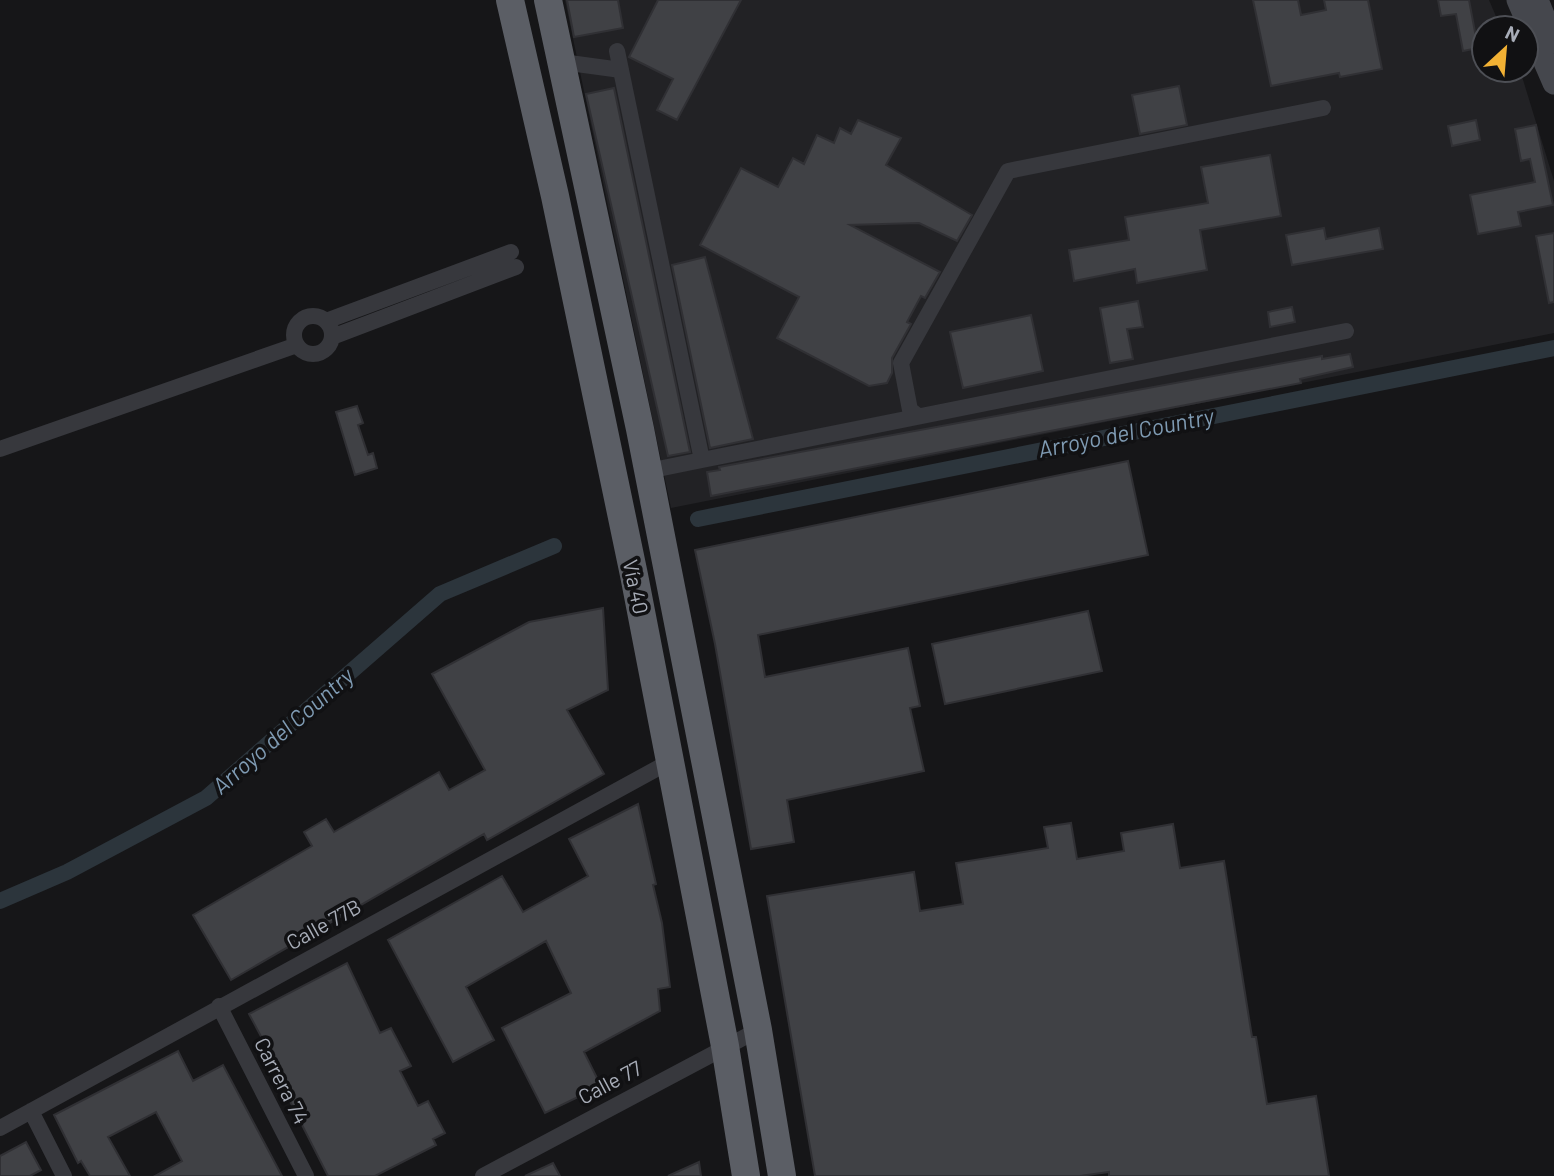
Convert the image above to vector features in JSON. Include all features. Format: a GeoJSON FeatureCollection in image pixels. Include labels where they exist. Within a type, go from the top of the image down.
{"type":"FeatureCollection","features":[{"type":"Feature","properties":{"kind":"highway","name":"Vía 40"},"geometry":{"type":"LineString","coordinates":[[510,0],[604,436],[694,881],[746,1176]]}},
{"type":"Feature","properties":{"kind":"highway","name":"Vía 40"},"geometry":{"type":"LineString","coordinates":[[548,0],[570,62],[640,429],[655,469],[727,874],[758,1030],[782,1176]]}},
{"type":"Feature","properties":{"kind":"highway"},"geometry":{"type":"LineString","coordinates":[[526,67],[570,62]]}},
{"type":"Feature","properties":{"kind":"highway"},"geometry":{"type":"LineString","coordinates":[[604,436],[640,429]]}},
{"type":"Feature","properties":{"kind":"highway"},"geometry":{"type":"LineString","coordinates":[[694,881],[727,874]]}},
{"type":"Feature","properties":{"kind":"main road"},"geometry":{"type":"LineString","coordinates":[[1518,0],[1554,83]]}},
{"type":"Feature","properties":{"kind":"main road"},"geometry":{"type":"LineString","coordinates":[[1538,0],[1554,42]]}},
{"type":"Feature","properties":{"kind":"street"},"geometry":{"type":"LineString","coordinates":[[617,51],[702,460]]}},
{"type":"Feature","properties":{"kind":"street"},"geometry":{"type":"LineString","coordinates":[[570,62],[621,70]]}},
{"type":"Feature","properties":{"kind":"street"},"geometry":{"type":"LineString","coordinates":[[918,416],[910,410],[901,363],[1009,171],[1323,108]]}},
{"type":"Feature","properties":{"kind":"street"},"geometry":{"type":"LineString","coordinates":[[326,321],[332,337],[328,348],[317,354],[306,352],[297,345],[296,327],[304,319],[315,316],[326,321],[513,259],[332,337]]}},
{"type":"Feature","properties":{"kind":"street"},"geometry":{"type":"LineString","coordinates":[[655,469],[1346,331]]}},
{"type":"Feature","properties":{"kind":"street"},"geometry":{"type":"LineString","coordinates":[[0,449],[297,345]]}},
{"type":"Feature","properties":{"kind":"street","name":"Calle 77B"},"geometry":{"type":"LineString","coordinates":[[0,1128],[669,762]]}},
{"type":"Feature","properties":{"kind":"street","name":"Carrera 74"},"geometry":{"type":"LineString","coordinates":[[219,1006],[306,1176]]}},
{"type":"Feature","properties":{"kind":"street","name":"Calle 77"},"geometry":{"type":"LineString","coordinates":[[484,1176],[758,1030]]}},
{"type":"Feature","properties":{"kind":"street"},"geometry":{"type":"LineString","coordinates":[[31,1111],[64,1176]]}},
{"type":"Feature","properties":{"kind":"shaded area"},"geometry":{"type":"Polygon","coordinates":[[[565,0],[1489,0],[1495,14],[1470,14],[1470,84],[1524,84],[1554,181],[1554,333],[671,508],[565,0]]]}},
{"type":"Feature","properties":{"kind":"building"},"geometry":{"type":"Polygon","coordinates":[[[567,0],[618,0],[623,28],[574,37],[567,0]]]}},
{"type":"Feature","properties":{"kind":"building"},"geometry":{"type":"Polygon","coordinates":[[[658,0],[741,0],[677,120],[657,110],[673,79],[629,57],[658,0]]]}},
{"type":"Feature","properties":{"kind":"building"},"geometry":{"type":"Polygon","coordinates":[[[1253,0],[1298,0],[1301,15],[1326,10],[1324,0],[1368,0],[1382,69],[1340,77],[1339,73],[1271,86],[1253,0]]]}},
{"type":"Feature","properties":{"kind":"building"},"geometry":{"type":"Polygon","coordinates":[[[1438,0],[1469,0],[1472,14],[1470,50],[1463,51],[1456,14],[1441,16],[1438,0]]]}},
{"type":"Feature","properties":{"kind":"building"},"geometry":{"type":"Polygon","coordinates":[[[1179,86],[1187,125],[1140,134],[1132,95],[1179,86]]]}},
{"type":"Feature","properties":{"kind":"building"},"geometry":{"type":"Polygon","coordinates":[[[614,88],[690,452],[668,456],[586,94],[614,88]]]}},
{"type":"Feature","properties":{"kind":"building"},"geometry":{"type":"Polygon","coordinates":[[[858,120],[901,138],[886,165],[972,215],[957,241],[919,223],[850,225],[940,272],[925,298],[921,296],[907,322],[911,324],[892,358],[892,373],[887,383],[869,386],[777,338],[799,297],[700,245],[741,168],[778,187],[793,158],[804,164],[817,135],[834,143],[840,128],[851,134],[858,120]]]}},
{"type":"Feature","properties":{"kind":"building"},"geometry":{"type":"Polygon","coordinates":[[[1476,120],[1480,140],[1452,146],[1448,126],[1476,120]]]}},
{"type":"Feature","properties":{"kind":"building"},"geometry":{"type":"Polygon","coordinates":[[[1536,125],[1553,205],[1518,212],[1521,226],[1478,234],[1470,195],[1535,182],[1530,159],[1521,161],[1515,129],[1536,125]]]}},
{"type":"Feature","properties":{"kind":"building"},"geometry":{"type":"Polygon","coordinates":[[[1270,155],[1281,216],[1200,230],[1207,270],[1137,283],[1135,269],[1074,281],[1069,250],[1129,240],[1125,217],[1208,203],[1201,167],[1270,155]]]}},
{"type":"Feature","properties":{"kind":"building"},"geometry":{"type":"Polygon","coordinates":[[[1324,228],[1326,239],[1379,228],[1383,249],[1292,265],[1286,235],[1324,228]]]}},
{"type":"Feature","properties":{"kind":"building"},"geometry":{"type":"Polygon","coordinates":[[[1554,233],[1554,302],[1549,303],[1536,236],[1554,233]]]}},
{"type":"Feature","properties":{"kind":"building"},"geometry":{"type":"Polygon","coordinates":[[[705,257],[753,439],[710,448],[672,265],[705,257]]]}},
{"type":"Feature","properties":{"kind":"building"},"geometry":{"type":"Polygon","coordinates":[[[1138,301],[1143,327],[1127,329],[1133,359],[1110,363],[1100,308],[1138,301]]]}},
{"type":"Feature","properties":{"kind":"building"},"geometry":{"type":"Polygon","coordinates":[[[1292,307],[1295,322],[1270,327],[1268,312],[1292,307]]]}},
{"type":"Feature","properties":{"kind":"building"},"geometry":{"type":"Polygon","coordinates":[[[1031,315],[1043,371],[963,388],[950,332],[1031,315]]]}},
{"type":"Feature","properties":{"kind":"building"},"geometry":{"type":"Polygon","coordinates":[[[1350,354],[1353,367],[1300,379],[1301,383],[711,496],[707,472],[720,470],[719,467],[1322,356],[1322,359],[1350,354]]]}},
{"type":"Feature","properties":{"kind":"building"},"geometry":{"type":"Polygon","coordinates":[[[357,406],[363,423],[358,425],[368,455],[373,453],[377,468],[355,475],[336,412],[357,406]]]}},
{"type":"Feature","properties":{"kind":"building"},"geometry":{"type":"Polygon","coordinates":[[[1128,461],[1148,555],[758,635],[765,677],[908,648],[920,706],[910,708],[924,771],[787,800],[794,842],[751,849],[715,644],[695,550],[1128,461]]]}},
{"type":"Feature","properties":{"kind":"building"},"geometry":{"type":"Polygon","coordinates":[[[603,608],[608,690],[567,710],[604,774],[487,840],[484,834],[231,980],[193,915],[312,846],[304,832],[326,819],[334,832],[439,772],[449,790],[485,770],[432,674],[529,622],[603,608]]]}},
{"type":"Feature","properties":{"kind":"building"},"geometry":{"type":"Polygon","coordinates":[[[1088,611],[1102,671],[945,704],[932,644],[1088,611]]]}},
{"type":"Feature","properties":{"kind":"building"},"geometry":{"type":"Polygon","coordinates":[[[638,804],[656,884],[653,885],[662,923],[670,987],[658,989],[660,1011],[584,1052],[601,1086],[545,1113],[502,1028],[571,993],[546,941],[466,987],[494,1040],[453,1062],[388,940],[502,876],[523,912],[588,876],[569,839],[638,804]]]}},
{"type":"Feature","properties":{"kind":"building"},"geometry":{"type":"Polygon","coordinates":[[[1071,823],[1077,859],[1124,851],[1121,833],[1173,824],[1180,868],[1224,861],[1252,1037],[1256,1037],[1267,1104],[1316,1096],[1329,1176],[1109,1176],[1109,1172],[1080,1176],[815,1176],[767,896],[914,872],[920,911],[963,904],[956,863],[1048,848],[1044,827],[1071,823]]]}},
{"type":"Feature","properties":{"kind":"building"},"geometry":{"type":"Polygon","coordinates":[[[347,963],[380,1033],[391,1028],[411,1066],[400,1071],[418,1106],[428,1101],[445,1133],[433,1139],[436,1145],[375,1176],[328,1176],[273,1068],[277,1066],[249,1014],[347,963]]]}},
{"type":"Feature","properties":{"kind":"building"},"geometry":{"type":"Polygon","coordinates":[[[178,1051],[193,1081],[223,1065],[282,1176],[155,1176],[182,1161],[156,1112],[108,1137],[130,1176],[90,1176],[81,1161],[78,1163],[54,1115],[178,1051]]]}},
{"type":"Feature","properties":{"kind":"building"},"geometry":{"type":"Polygon","coordinates":[[[26,1142],[41,1170],[30,1176],[0,1176],[0,1156],[26,1142]]]}},
{"type":"Feature","properties":{"kind":"building"},"geometry":{"type":"Polygon","coordinates":[[[699,1162],[701,1176],[668,1176],[699,1162]]]}},
{"type":"Feature","properties":{"kind":"building"},"geometry":{"type":"Polygon","coordinates":[[[553,1163],[560,1176],[525,1176],[553,1163]]]}},
{"type":"Feature","properties":{"kind":"waterway","name":"Arroyo del Country"},"geometry":{"type":"LineString","coordinates":[[698,519],[1554,348]]}},
{"type":"Feature","properties":{"kind":"waterway","name":"Arroyo del Country"},"geometry":{"type":"LineString","coordinates":[[0,901],[67,872],[206,798],[440,594],[554,546]]}}]}
